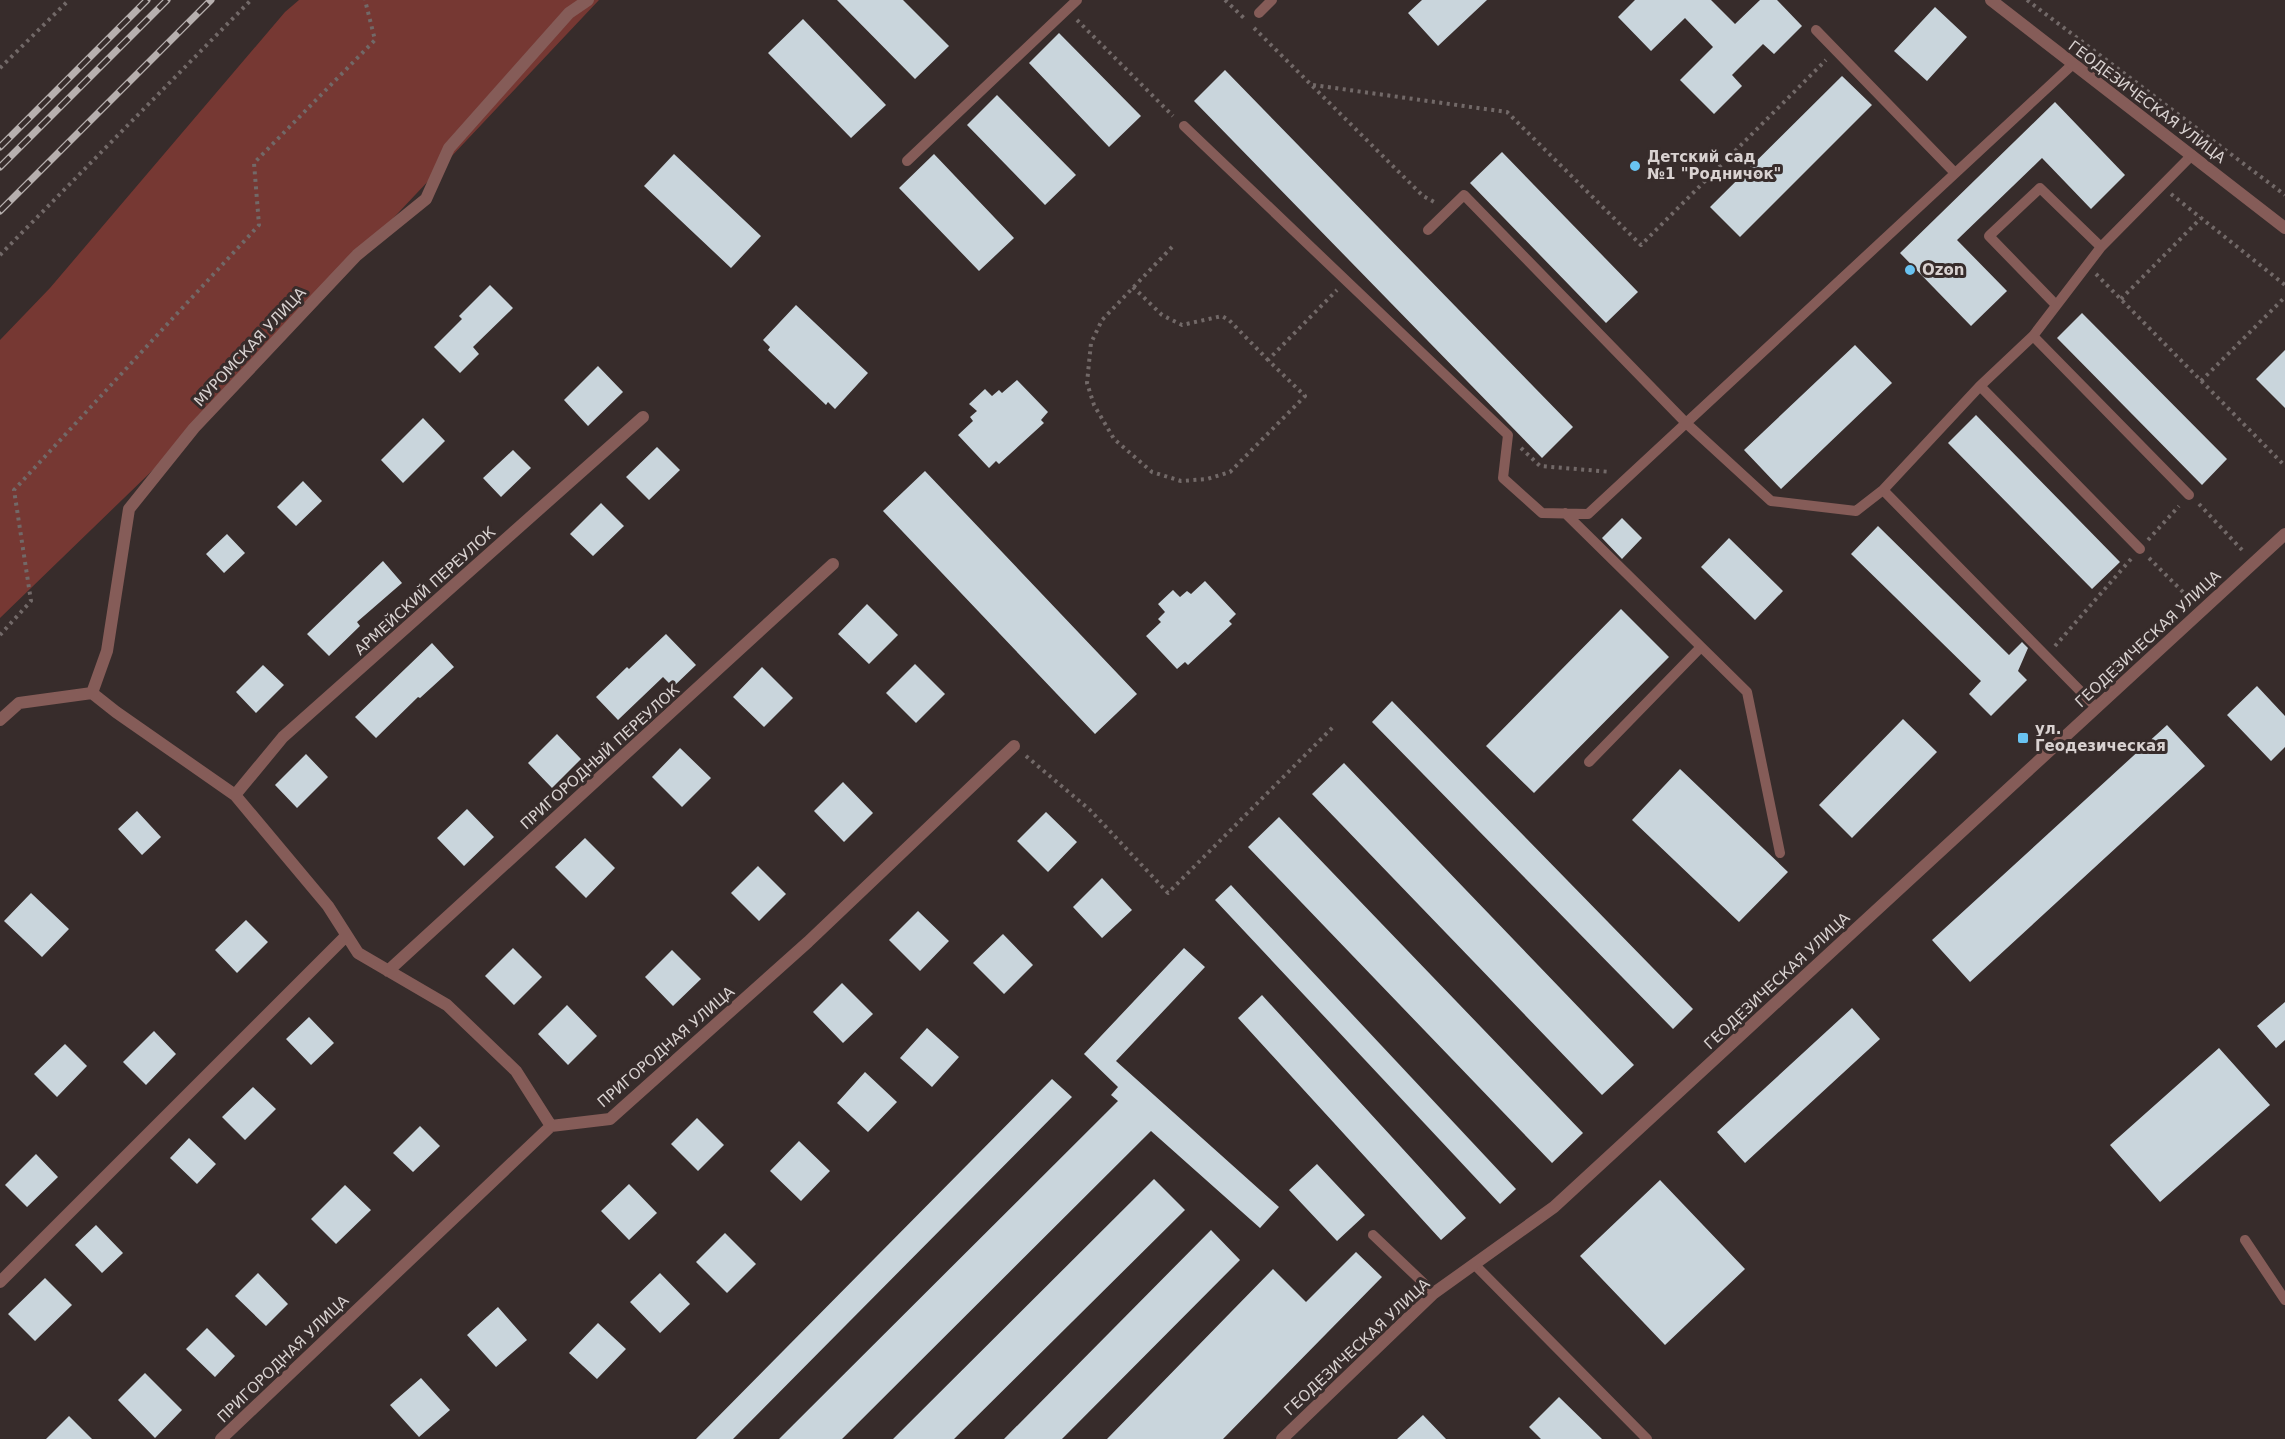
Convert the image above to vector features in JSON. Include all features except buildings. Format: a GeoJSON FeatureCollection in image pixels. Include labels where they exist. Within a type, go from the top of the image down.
{"type":"FeatureCollection","features":[{"type":"Feature","properties":{"kind":"street","name":"МУРОМСКАЯ УЛИЦА"},"geometry":{"type":"LineString","coordinates":[[92,693],[106,651],[129,509],[194,428],[357,255],[426,199],[449,148],[569,13],[588,0]]}},
{"type":"Feature","properties":{"kind":"street","name":"ГЕОДЕЗИЧЕСКАЯ УЛИЦА"},"geometry":{"type":"LineString","coordinates":[[1991,0],[2285,228]]}},
{"type":"Feature","properties":{"kind":"street","name":"АРМЕЙСКИЙ ПЕРЕУЛОК"},"geometry":{"type":"LineString","coordinates":[[235,795],[283,737],[643,417]]}},
{"type":"Feature","properties":{"kind":"street","name":"ГЕОДЕЗИЧЕСКАЯ УЛИЦА"},"geometry":{"type":"LineString","coordinates":[[1282,1439],[1434,1293],[1554,1207],[2285,534]]}},
{"type":"Feature","properties":{"kind":"street","name":"ПРИГОРОДНЫЙ ПЕРЕУЛОК"},"geometry":{"type":"LineString","coordinates":[[388,971],[833,564]]}},
{"type":"Feature","properties":{"kind":"street"},"geometry":{"type":"LineString","coordinates":[[0,720],[19,703],[92,693],[235,795],[328,906],[358,953],[447,1005],[516,1071],[551,1126]]}},
{"type":"Feature","properties":{"kind":"street","name":"ПРИГОРОДНАЯ УЛИЦА"},"geometry":{"type":"LineString","coordinates":[[221,1439],[551,1126],[610,1119],[808,942],[1014,746]]}},
{"type":"Feature","properties":{"kind":"street"},"geometry":{"type":"LineString","coordinates":[[0,1282],[346,936]]}},
{"type":"Feature","properties":{"kind":"lane"},"geometry":{"type":"LineString","coordinates":[[907,161],[1077,0]]}},
{"type":"Feature","properties":{"kind":"lane"},"geometry":{"type":"LineString","coordinates":[[1259,13],[1272,0]]}},
{"type":"Feature","properties":{"kind":"lane"},"geometry":{"type":"LineString","coordinates":[[1816,30],[1955,173]]}},
{"type":"Feature","properties":{"kind":"lane"},"geometry":{"type":"LineString","coordinates":[[1184,126],[1508,435],[1503,478],[1542,513],[1588,514],[2073,64]]}},
{"type":"Feature","properties":{"kind":"lane"},"geometry":{"type":"LineString","coordinates":[[1428,230],[1464,195],[1686,423],[1771,501],[1856,511],[1883,490],[1980,386],[2033,336],[2101,247],[2192,155]]}},
{"type":"Feature","properties":{"kind":"lane"},"geometry":{"type":"LineString","coordinates":[[2056,305],[1989,236],[2040,188],[2101,247]]}},
{"type":"Feature","properties":{"kind":"lane"},"geometry":{"type":"LineString","coordinates":[[2033,336],[2189,495]]}},
{"type":"Feature","properties":{"kind":"lane"},"geometry":{"type":"LineString","coordinates":[[1980,386],[2140,549]]}},
{"type":"Feature","properties":{"kind":"lane"},"geometry":{"type":"LineString","coordinates":[[1883,490],[2096,707]]}},
{"type":"Feature","properties":{"kind":"lane"},"geometry":{"type":"LineString","coordinates":[[1565,513],[1747,692],[1780,853]]}},
{"type":"Feature","properties":{"kind":"lane"},"geometry":{"type":"LineString","coordinates":[[1589,762],[1701,647]]}},
{"type":"Feature","properties":{"kind":"lane"},"geometry":{"type":"LineString","coordinates":[[1373,1235],[1434,1293]]}},
{"type":"Feature","properties":{"kind":"lane"},"geometry":{"type":"LineString","coordinates":[[2245,1240],[2285,1300]]}},
{"type":"Feature","properties":{"kind":"lane"},"geometry":{"type":"LineString","coordinates":[[1474,1264],[1647,1439]]}},
{"type":"Feature","properties":{"kind":"path"},"geometry":{"type":"LineString","coordinates":[[0,68],[69,0]]}},
{"type":"Feature","properties":{"kind":"path"},"geometry":{"type":"LineString","coordinates":[[0,255],[251,0]]}},
{"type":"Feature","properties":{"kind":"path"},"geometry":{"type":"LineString","coordinates":[[0,635],[32,601],[14,490],[259,225],[254,163],[375,40],[365,0]]}},
{"type":"Feature","properties":{"kind":"path"},"geometry":{"type":"LineString","coordinates":[[1225,0],[1423,196],[1449,210]]}},
{"type":"Feature","properties":{"kind":"path"},"geometry":{"type":"LineString","coordinates":[[2027,0],[2285,195]]}},
{"type":"Feature","properties":{"kind":"path"},"geometry":{"type":"LineString","coordinates":[[1067,9],[1184,126]]}},
{"type":"Feature","properties":{"kind":"path"},"geometry":{"type":"LineString","coordinates":[[1313,85],[1507,112],[1641,245],[1836,50]]}},
{"type":"Feature","properties":{"kind":"path"},"geometry":{"type":"LineString","coordinates":[[2161,186],[2285,285]]}},
{"type":"Feature","properties":{"kind":"path"},"geometry":{"type":"LineString","coordinates":[[2121,299],[2201,218]]}},
{"type":"Feature","properties":{"kind":"path"},"geometry":{"type":"LineString","coordinates":[[1133,287],[1162,315],[1182,325],[1222,316],[1229,320],[1305,396],[1230,472],[1207,479],[1182,481],[1152,472],[1114,439],[1094,405],[1088,382],[1090,344],[1101,320],[1133,287],[1172,247]]}},
{"type":"Feature","properties":{"kind":"path"},"geometry":{"type":"LineString","coordinates":[[2087,265],[2285,466]]}},
{"type":"Feature","properties":{"kind":"path"},"geometry":{"type":"LineString","coordinates":[[1268,360],[1346,281]]}},
{"type":"Feature","properties":{"kind":"path"},"geometry":{"type":"LineString","coordinates":[[2201,381],[2285,297]]}},
{"type":"Feature","properties":{"kind":"path"},"geometry":{"type":"LineString","coordinates":[[1508,435],[1540,466],[1631,474]]}},
{"type":"Feature","properties":{"kind":"path"},"geometry":{"type":"LineString","coordinates":[[2140,549],[2201,610]]}},
{"type":"Feature","properties":{"kind":"path"},"geometry":{"type":"LineString","coordinates":[[1014,746],[1090,810],[1168,893],[1334,726]]}},
{"type":"Feature","properties":{"kind":"shaded area"},"geometry":{"type":"Polygon","coordinates":[[[299,0],[599,0],[185,439],[0,618],[0,340],[50,288],[285,12],[299,0]]]}},
{"type":"Feature","properties":{"kind":"railway"},"geometry":{"type":"LineString","coordinates":[[0,147],[147,0]]}},
{"type":"Feature","properties":{"kind":"railway"},"geometry":{"type":"LineString","coordinates":[[0,167],[167,0]]}},
{"type":"Feature","properties":{"kind":"railway"},"geometry":{"type":"LineString","coordinates":[[0,211],[211,0]]}},
{"type":"Feature","properties":{"kind":"place","name":"Детский сад №1 \"Родничок\""},"geometry":{"type":"Point","coordinates":[1635,166]}},
{"type":"Feature","properties":{"kind":"place","name":"Ozon"},"geometry":{"type":"Point","coordinates":[1910,270]}},
{"type":"Feature","properties":{"kind":"place","name":"ул. Геодезическая"},"geometry":{"type":"Point","coordinates":[2023,738]}}]}
